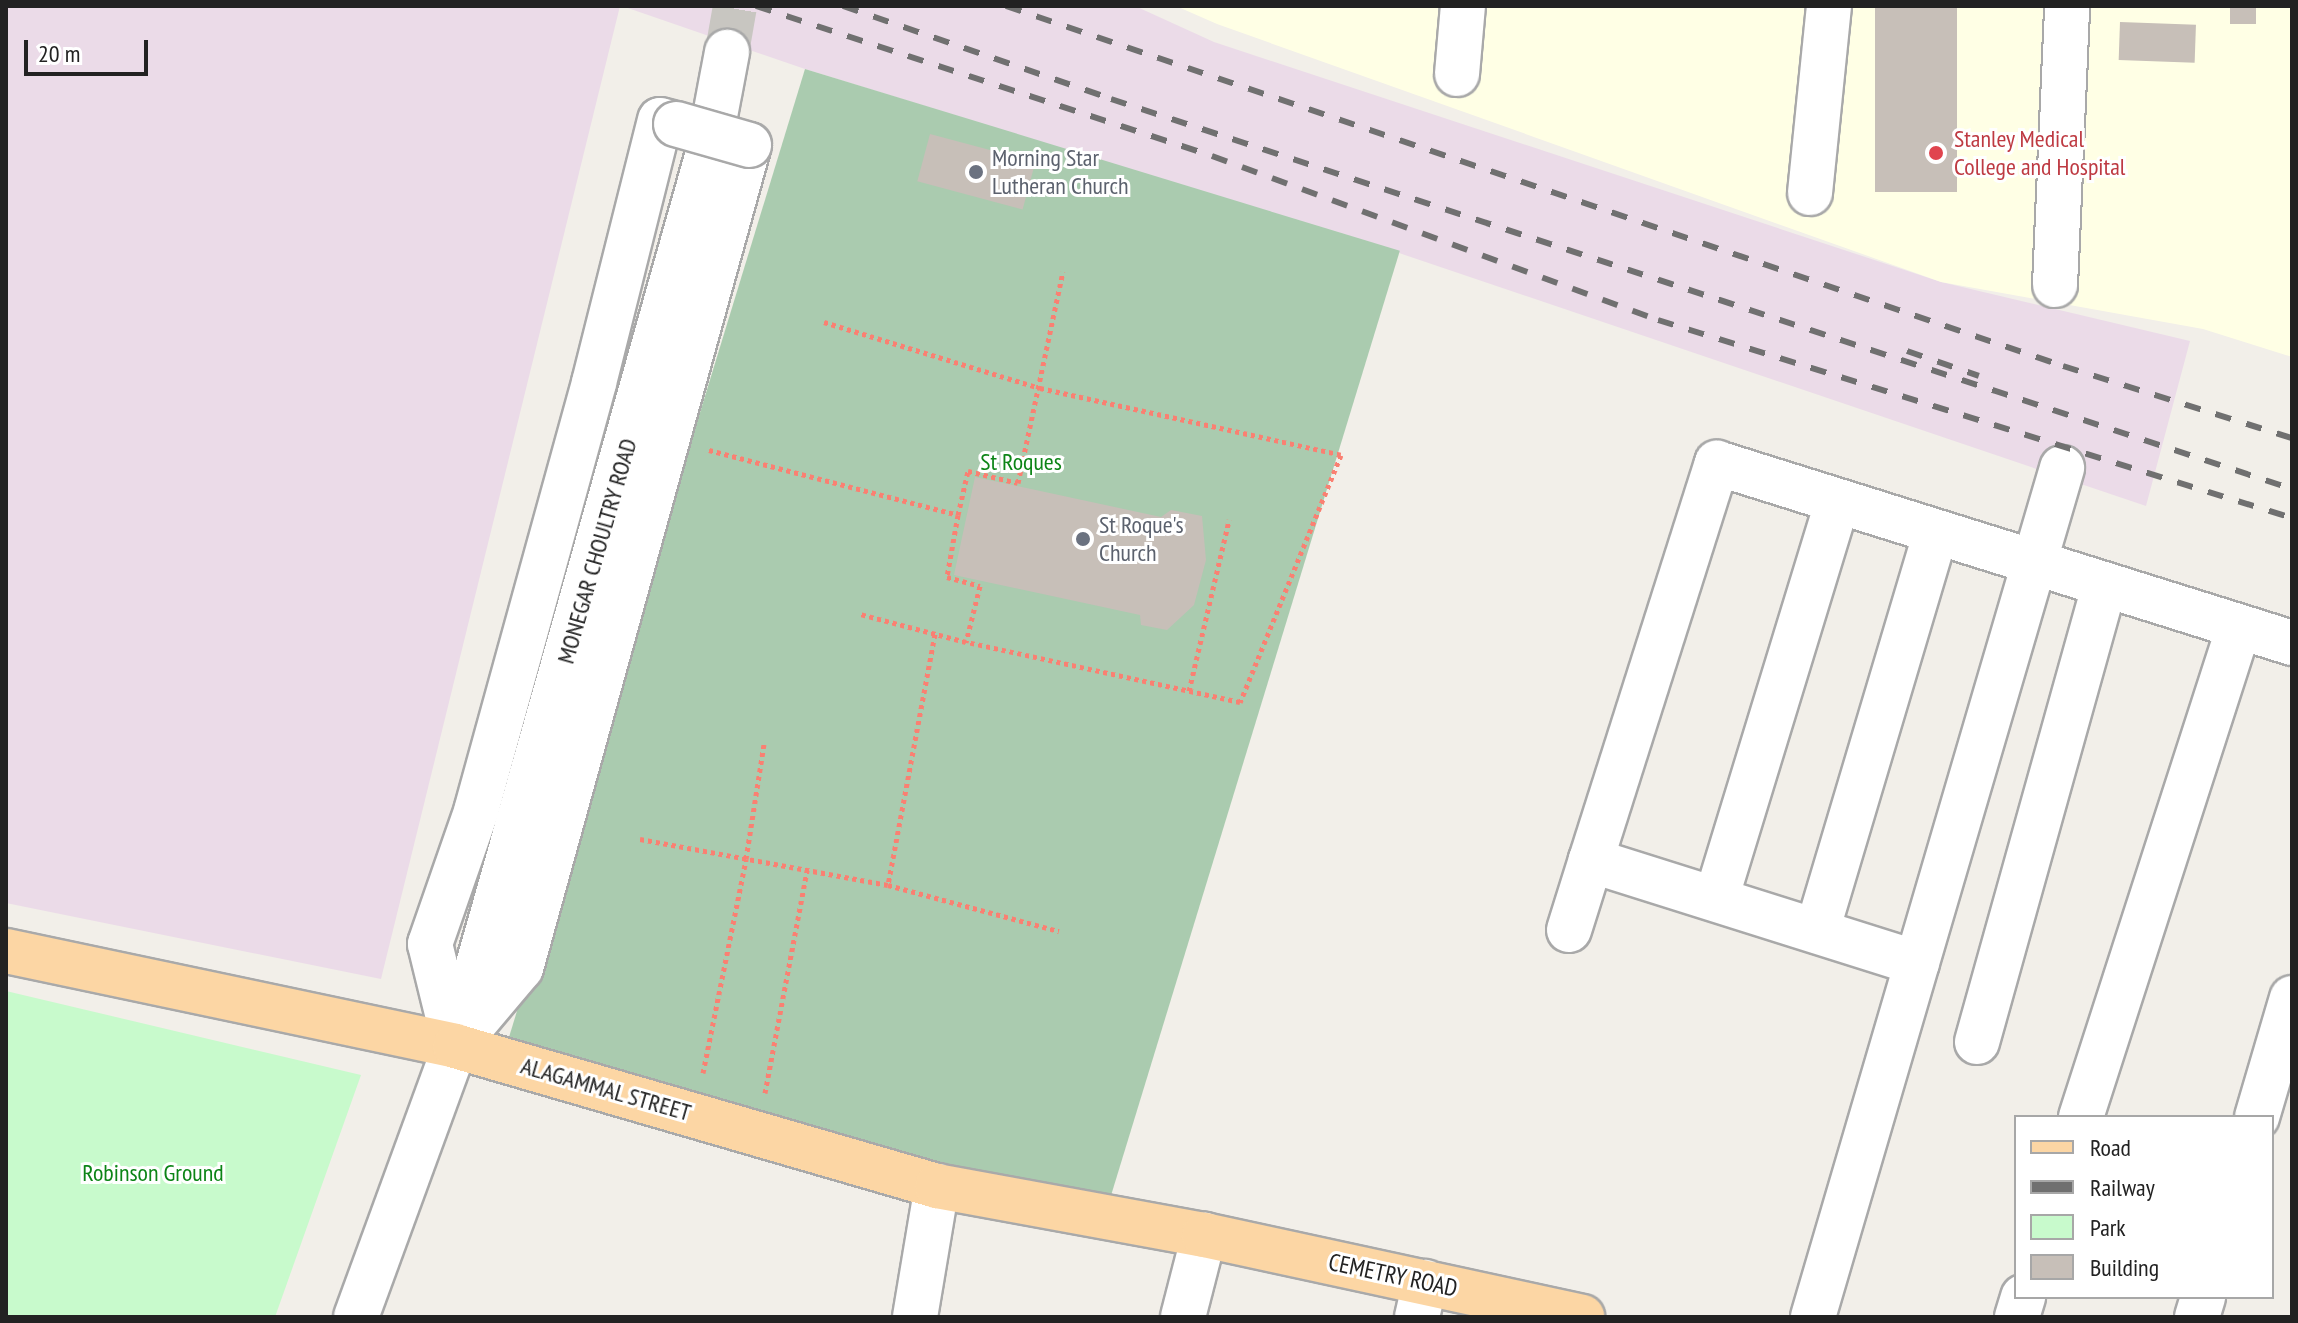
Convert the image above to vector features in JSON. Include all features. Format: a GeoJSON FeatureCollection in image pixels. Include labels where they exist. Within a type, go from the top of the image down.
{"type":"FeatureCollection","features":[{"type":"Feature","properties":{"kind":"main road","name":"ALAGAMMAL STREET"},"geometry":{"type":"LineString","coordinates":[[6,951],[455,1046],[937,1186],[1204,1235]]}},
{"type":"Feature","properties":{"kind":"main road","name":"CEMETRY ROAD"},"geometry":{"type":"LineString","coordinates":[[1204,1235],[1421,1299],[1582,1317]]}},
{"type":"Feature","properties":{"kind":"street"},"geometry":{"type":"LineString","coordinates":[[1457,74],[1463,6]]}},
{"type":"Feature","properties":{"kind":"street"},"geometry":{"type":"LineString","coordinates":[[1810,193],[1829,6]]}},
{"type":"Feature","properties":{"kind":"street"},"geometry":{"type":"LineString","coordinates":[[2055,285],[2067,6]]}},
{"type":"Feature","properties":{"kind":"street","name":"MONEGAR CHOULTRY ROAD"},"geometry":{"type":"LineString","coordinates":[[356,1317],[455,1046],[708,153],[727,52]]}},
{"type":"Feature","properties":{"kind":"street"},"geometry":{"type":"LineString","coordinates":[[660,120],[749,145],[521,968],[455,1046],[430,944],[477,809],[594,383],[660,120]]}},
{"type":"Feature","properties":{"kind":"street"},"geometry":{"type":"LineString","coordinates":[[1569,930],[1717,463],[2292,643]]}},
{"type":"Feature","properties":{"kind":"street"},"geometry":{"type":"LineString","coordinates":[[1813,1317],[2062,468]]}},
{"type":"Feature","properties":{"kind":"street"},"geometry":{"type":"LineString","coordinates":[[1716,899],[1838,501]]}},
{"type":"Feature","properties":{"kind":"street"},"geometry":{"type":"LineString","coordinates":[[1817,931],[1936,532]]}},
{"type":"Feature","properties":{"kind":"street"},"geometry":{"type":"LineString","coordinates":[[1977,1042],[2105,585]]}},
{"type":"Feature","properties":{"kind":"street"},"geometry":{"type":"LineString","coordinates":[[2082,1115],[2239,627]]}},
{"type":"Feature","properties":{"kind":"street"},"geometry":{"type":"LineString","coordinates":[[1591,860],[1917,963]]}},
{"type":"Feature","properties":{"kind":"street"},"geometry":{"type":"LineString","coordinates":[[2258,1115],[2292,998]]}},
{"type":"Feature","properties":{"kind":"street"},"geometry":{"type":"LineString","coordinates":[[915,1317],[937,1186]]}},
{"type":"Feature","properties":{"kind":"street"},"geometry":{"type":"LineString","coordinates":[[1183,1317],[1204,1235]]}},
{"type":"Feature","properties":{"kind":"path"},"geometry":{"type":"LineString","coordinates":[[966,642],[980,586],[947,577],[968,471],[1018,483],[1063,272]]}},
{"type":"Feature","properties":{"kind":"path"},"geometry":{"type":"LineString","coordinates":[[824,322],[1040,388],[1341,455],[1240,702],[966,642],[860,614]]}},
{"type":"Feature","properties":{"kind":"path"},"geometry":{"type":"LineString","coordinates":[[669,439],[958,515]]}},
{"type":"Feature","properties":{"kind":"path"},"geometry":{"type":"LineString","coordinates":[[1189,691],[1229,520]]}},
{"type":"Feature","properties":{"kind":"path"},"geometry":{"type":"LineString","coordinates":[[888,885],[935,634]]}},
{"type":"Feature","properties":{"kind":"path"},"geometry":{"type":"LineString","coordinates":[[695,1114],[746,859],[764,744]]}},
{"type":"Feature","properties":{"kind":"path"},"geometry":{"type":"LineString","coordinates":[[640,839],[888,885],[1059,931]]}},
{"type":"Feature","properties":{"kind":"path"},"geometry":{"type":"LineString","coordinates":[[758,1132],[807,870]]}},
{"type":"Feature","properties":{"kind":"shaded area"},"geometry":{"type":"Polygon","coordinates":[[[6,6],[620,6],[381,979],[6,903],[6,6]]]}},
{"type":"Feature","properties":{"kind":"shaded area"},"geometry":{"type":"Polygon","coordinates":[[[622,6],[1135,6],[1214,42],[1941,282],[2190,341],[2146,506],[1399,253],[805,69],[622,6]]]}},
{"type":"Feature","properties":{"kind":"shaded area","name":"Stanley Medical College and Hospital"},"geometry":{"type":"Polygon","coordinates":[[[1176,6],[2292,6],[2292,357],[2203,329],[1941,282],[1217,24],[1176,6]]]}},
{"type":"Feature","properties":{"kind":"green space","name":"St Roques"},"geometry":{"type":"Polygon","coordinates":[[[805,69],[1400,251],[1102,1226],[507,1044],[805,69]]]}},
{"type":"Feature","properties":{"kind":"green space","name":"Robinson Ground"},"geometry":{"type":"Polygon","coordinates":[[[6,991],[361,1075],[275,1317],[6,1317],[6,991]]]}},
{"type":"Feature","properties":{"kind":"building"},"geometry":{"type":"Polygon","coordinates":[[[1875,6],[1957,6],[1957,192],[1875,192],[1875,6]]]}},
{"type":"Feature","properties":{"kind":"building"},"geometry":{"type":"Polygon","coordinates":[[[2230,6],[2256,6],[2256,24],[2230,24],[2230,6]]]}},
{"type":"Feature","properties":{"kind":"building"},"geometry":{"type":"Polygon","coordinates":[[[2120,22],[2196,25],[2195,63],[2119,60],[2120,22]]]}},
{"type":"Feature","properties":{"kind":"building","name":"Morning Star Lutheran Church"},"geometry":{"type":"Polygon","coordinates":[[[930,134],[1035,162],[1023,210],[917,181],[930,134]]]}},
{"type":"Feature","properties":{"kind":"building","name":"St Roque's Church"},"geometry":{"type":"Polygon","coordinates":[[[975,477],[1161,517],[1171,510],[1202,516],[1206,560],[1194,605],[1167,630],[1141,625],[1140,615],[954,575],[975,477]]]}},
{"type":"Feature","properties":{"kind":"tunnel"},"geometry":{"type":"LineString","coordinates":[[727,52],[735,6]]}},
{"type":"Feature","properties":{"kind":"railway"},"geometry":{"type":"LineString","coordinates":[[756,6],[1212,156],[1658,320],[2292,518]]}},
{"type":"Feature","properties":{"kind":"railway"},"geometry":{"type":"LineString","coordinates":[[843,6],[1111,99],[2292,489]]}},
{"type":"Feature","properties":{"kind":"railway"},"geometry":{"type":"LineString","coordinates":[[1006,6],[2063,366],[2292,438]]}},
{"type":"Feature","properties":{"kind":"railway"},"geometry":{"type":"LineString","coordinates":[[1907,351],[1979,376]]}},
{"type":"Feature","properties":{"kind":"place","name":"Stanley Medical College and Hospital"},"geometry":{"type":"Point","coordinates":[1936,153]}},
{"type":"Feature","properties":{"kind":"place","name":"Morning Star Lutheran Church"},"geometry":{"type":"Point","coordinates":[976,172]}},
{"type":"Feature","properties":{"kind":"place","name":"St Roque's Church"},"geometry":{"type":"Point","coordinates":[1083,539]}}]}
